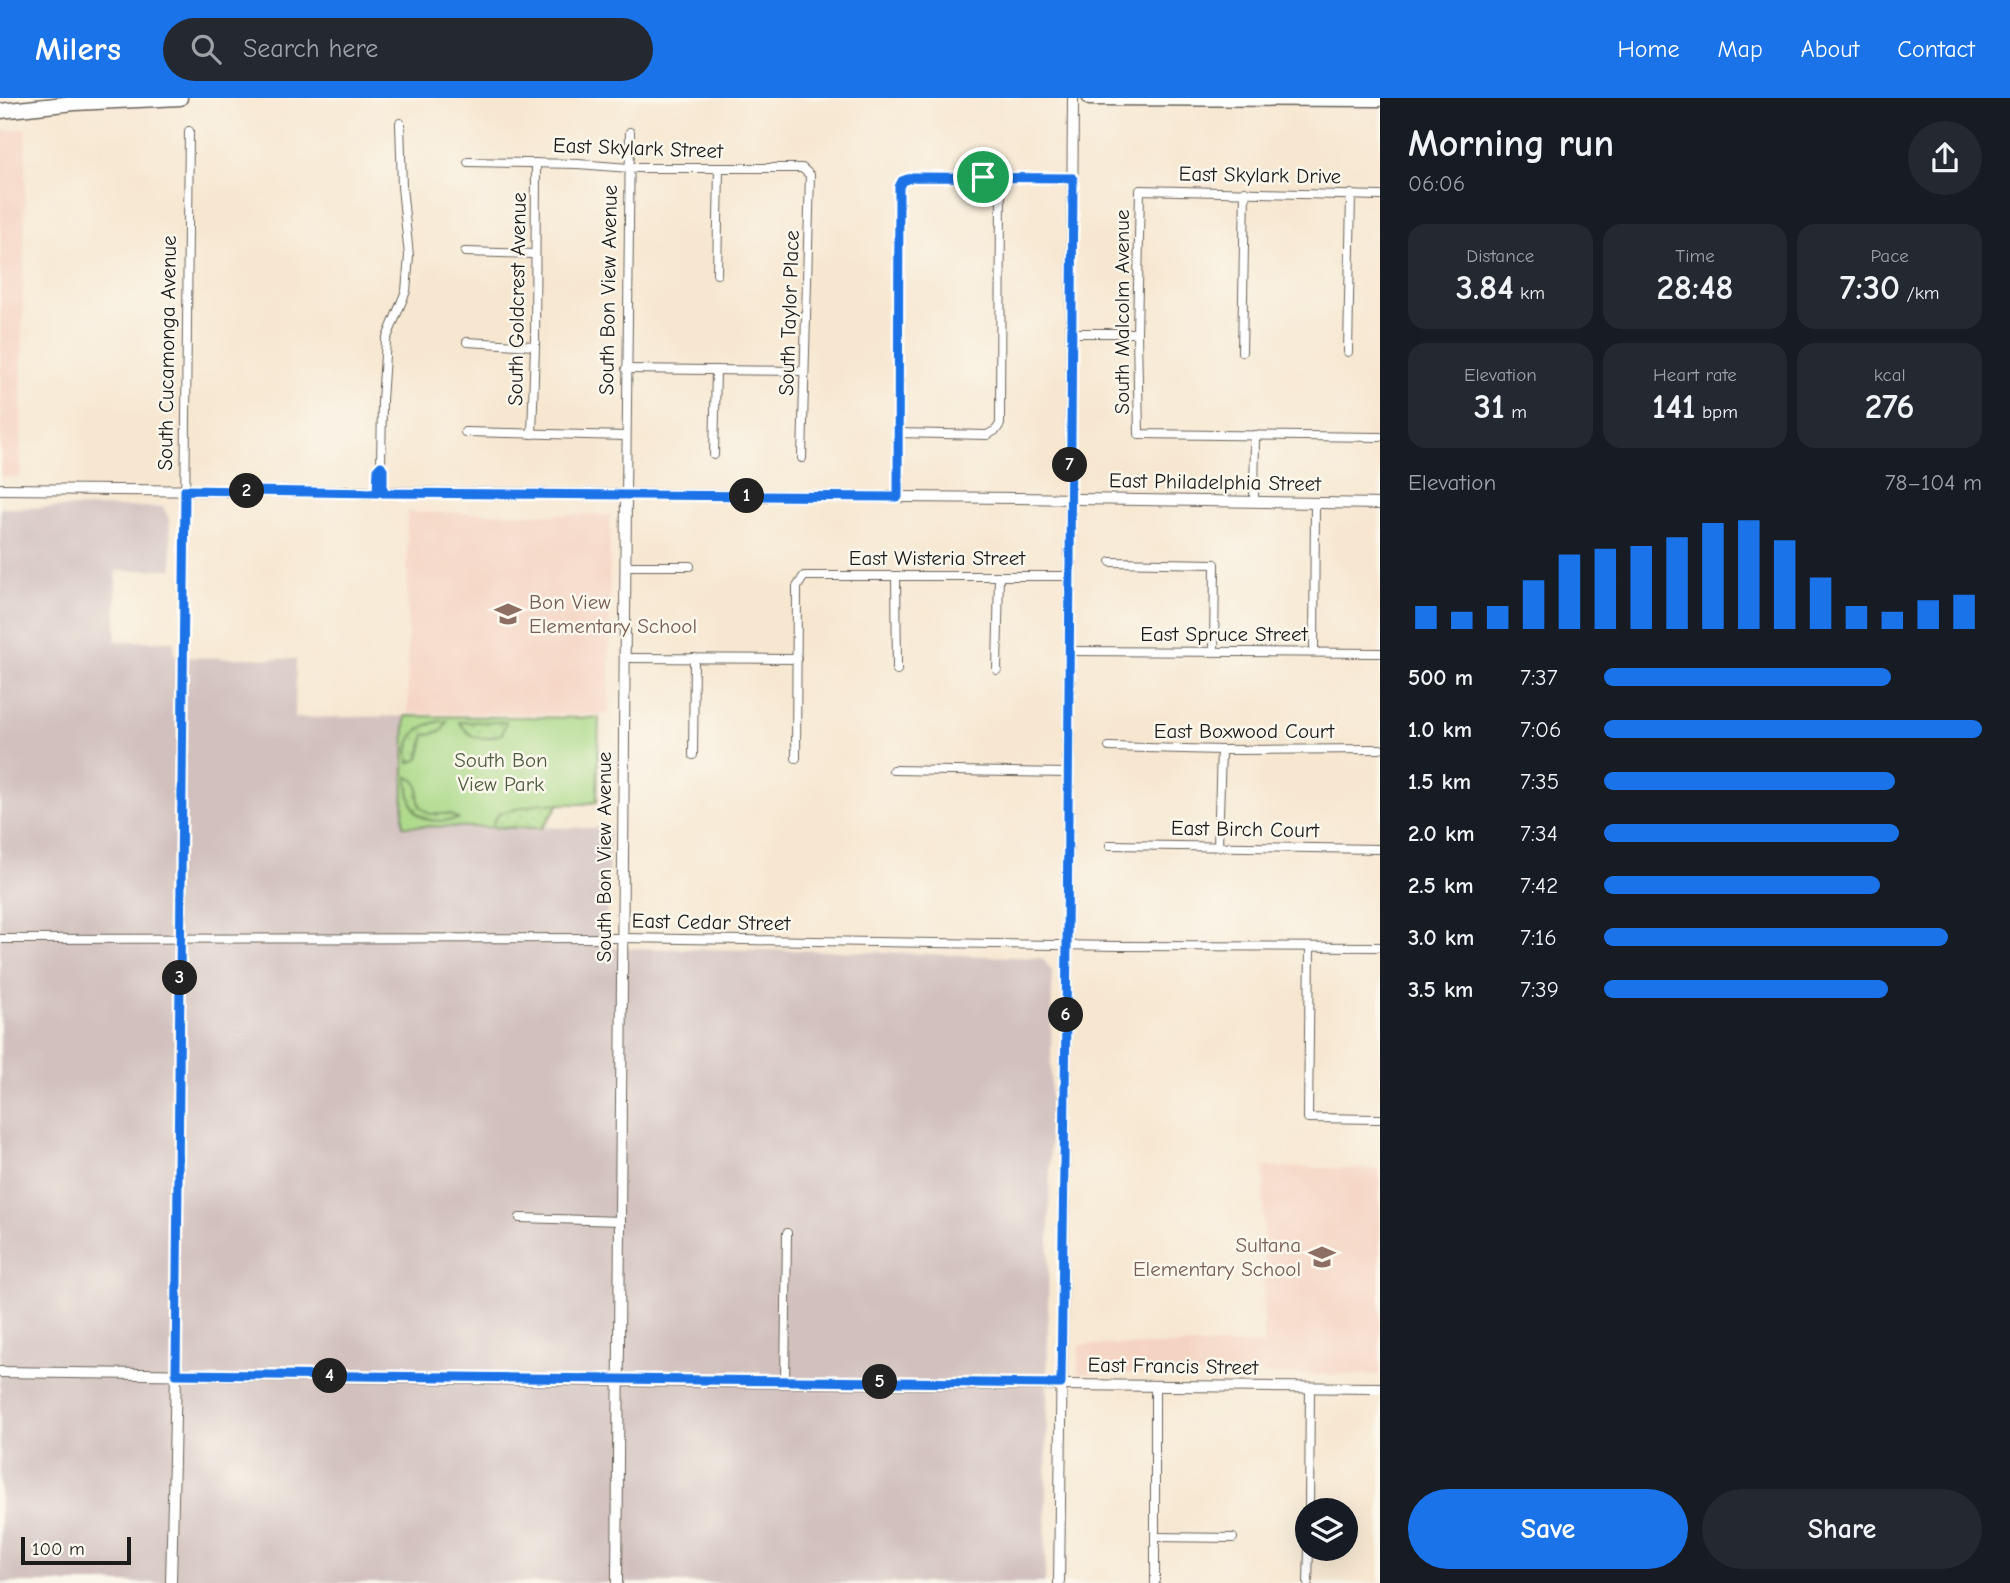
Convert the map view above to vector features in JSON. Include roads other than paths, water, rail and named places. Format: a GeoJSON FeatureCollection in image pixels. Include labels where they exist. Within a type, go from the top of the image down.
{"type":"FeatureCollection","features":[{"type":"Feature","properties":{"kind":"highway"},"geometry":{"type":"LineString","coordinates":[[0,111],[74,103],[180,98]]}},
{"type":"Feature","properties":{"kind":"highway"},"geometry":{"type":"LineString","coordinates":[[1090,98],[1380,99]]}},
{"type":"Feature","properties":{"kind":"street"},"geometry":{"type":"LineString","coordinates":[[1059,1583],[1073,98]]}},
{"type":"Feature","properties":{"kind":"street"},"geometry":{"type":"LineString","coordinates":[[380,493],[386,340],[406,291],[409,256],[402,187],[400,123]]}},
{"type":"Feature","properties":{"kind":"street","name":"South Cucamonga Avenue"},"geometry":{"type":"LineString","coordinates":[[171,1583],[176,1374],[189,131]]}},
{"type":"Feature","properties":{"kind":"street","name":"South Bon View Avenue"},"geometry":{"type":"LineString","coordinates":[[617,1583],[629,132]]}},
{"type":"Feature","properties":{"kind":"street","name":"East Skylark Street"},"geometry":{"type":"LineString","coordinates":[[468,162],[629,168],[802,168],[806,171]]}},
{"type":"Feature","properties":{"kind":"street","name":"South Goldcrest Avenue"},"geometry":{"type":"LineString","coordinates":[[532,434],[536,163]]}},
{"type":"Feature","properties":{"kind":"street"},"geometry":{"type":"LineString","coordinates":[[717,274],[719,169]]}},
{"type":"Feature","properties":{"kind":"street","name":"South Taylor Place"},"geometry":{"type":"LineString","coordinates":[[802,458],[810,175],[806,171]]}},
{"type":"Feature","properties":{"kind":"street"},"geometry":{"type":"LineString","coordinates":[[898,497],[899,187],[902,181],[913,177],[1073,178]]}},
{"type":"Feature","properties":{"kind":"street"},"geometry":{"type":"LineString","coordinates":[[898,433],[987,435],[1000,424],[1001,177]]}},
{"type":"Feature","properties":{"kind":"street","name":"East Skylark Drive"},"geometry":{"type":"LineString","coordinates":[[1140,190],[1380,195]]}},
{"type":"Feature","properties":{"kind":"street","name":"South Malcolm Avenue"},"geometry":{"type":"LineString","coordinates":[[1140,190],[1139,434],[1255,435]]}},
{"type":"Feature","properties":{"kind":"street"},"geometry":{"type":"LineString","coordinates":[[1242,352],[1245,191]]}},
{"type":"Feature","properties":{"kind":"street"},"geometry":{"type":"LineString","coordinates":[[1348,352],[1351,194]]}},
{"type":"Feature","properties":{"kind":"street"},"geometry":{"type":"LineString","coordinates":[[465,252],[534,254]]}},
{"type":"Feature","properties":{"kind":"street"},"geometry":{"type":"LineString","coordinates":[[1071,332],[1138,334]]}},
{"type":"Feature","properties":{"kind":"street"},"geometry":{"type":"LineString","coordinates":[[467,342],[535,346]]}},
{"type":"Feature","properties":{"kind":"street"},"geometry":{"type":"LineString","coordinates":[[626,369],[804,371]]}},
{"type":"Feature","properties":{"kind":"street"},"geometry":{"type":"LineString","coordinates":[[714,456],[716,370]]}},
{"type":"Feature","properties":{"kind":"street"},"geometry":{"type":"LineString","coordinates":[[465,432],[625,436]]}},
{"type":"Feature","properties":{"kind":"street"},"geometry":{"type":"LineString","coordinates":[[1254,502],[1255,435],[1380,437]]}},
{"type":"Feature","properties":{"kind":"street","name":"East Philadelphia Street"},"geometry":{"type":"LineString","coordinates":[[0,489],[1380,504]]}},
{"type":"Feature","properties":{"kind":"street"},"geometry":{"type":"LineString","coordinates":[[1314,651],[1315,503]]}},
{"type":"Feature","properties":{"kind":"street"},"geometry":{"type":"LineString","coordinates":[[1111,562],[1214,564],[1214,651]]}},
{"type":"Feature","properties":{"kind":"street"},"geometry":{"type":"LineString","coordinates":[[625,566],[690,566]]}},
{"type":"Feature","properties":{"kind":"street","name":"East Wisteria Street"},"geometry":{"type":"LineString","coordinates":[[797,659],[797,587],[804,576],[1069,576]]}},
{"type":"Feature","properties":{"kind":"street"},"geometry":{"type":"LineString","coordinates":[[896,576],[897,670]]}},
{"type":"Feature","properties":{"kind":"street"},"geometry":{"type":"LineString","coordinates":[[997,670],[999,576]]}},
{"type":"Feature","properties":{"kind":"street","name":"East Spruce Street"},"geometry":{"type":"LineString","coordinates":[[1069,651],[1380,653]]}},
{"type":"Feature","properties":{"kind":"street"},"geometry":{"type":"LineString","coordinates":[[625,658],[797,659],[796,758]]}},
{"type":"Feature","properties":{"kind":"street"},"geometry":{"type":"LineString","coordinates":[[693,755],[694,658]]}},
{"type":"Feature","properties":{"kind":"street","name":"East Boxwood Court"},"geometry":{"type":"LineString","coordinates":[[1109,747],[1221,750],[1380,749]]}},
{"type":"Feature","properties":{"kind":"street"},"geometry":{"type":"LineString","coordinates":[[1218,846],[1221,750]]}},
{"type":"Feature","properties":{"kind":"street"},"geometry":{"type":"LineString","coordinates":[[893,770],[1067,773]]}},
{"type":"Feature","properties":{"kind":"street","name":"East Birch Court"},"geometry":{"type":"LineString","coordinates":[[1110,845],[1380,849]]}},
{"type":"Feature","properties":{"kind":"street","name":"East Cedar Street"},"geometry":{"type":"LineString","coordinates":[[0,939],[623,938],[1380,947]]}},
{"type":"Feature","properties":{"kind":"street"},"geometry":{"type":"LineString","coordinates":[[1310,947],[1308,1118],[1380,1119]]}},
{"type":"Feature","properties":{"kind":"street"},"geometry":{"type":"LineString","coordinates":[[520,1218],[621,1221]]}},
{"type":"Feature","properties":{"kind":"street"},"geometry":{"type":"LineString","coordinates":[[785,1381],[787,1233]]}},
{"type":"Feature","properties":{"kind":"street","name":"East Francis Street"},"geometry":{"type":"LineString","coordinates":[[0,1372],[1380,1388]]}},
{"type":"Feature","properties":{"kind":"street"},"geometry":{"type":"LineString","coordinates":[[1155,1385],[1155,1583]]}},
{"type":"Feature","properties":{"kind":"street"},"geometry":{"type":"LineString","coordinates":[[1309,1498],[1310,1387]]}},
{"type":"Feature","properties":{"kind":"street"},"geometry":{"type":"LineString","coordinates":[[1156,1537],[1233,1538]]}},
{"type":"Feature","properties":{"kind":"street"},"geometry":{"type":"LineString","coordinates":[[1308,1583],[1309,1561]]}},
{"type":"Feature","properties":{"kind":"place","name":"Bon View Elementary School"},"geometry":{"type":"Point","coordinates":[508,614]}},
{"type":"Feature","properties":{"kind":"place","name":"Sultana Elementary School"},"geometry":{"type":"Point","coordinates":[1322,1257]}},
{"type":"Feature","properties":{"kind":"park label","name":"South Bon View Park"},"geometry":{"type":"Point","coordinates":[501,772]}}]}
